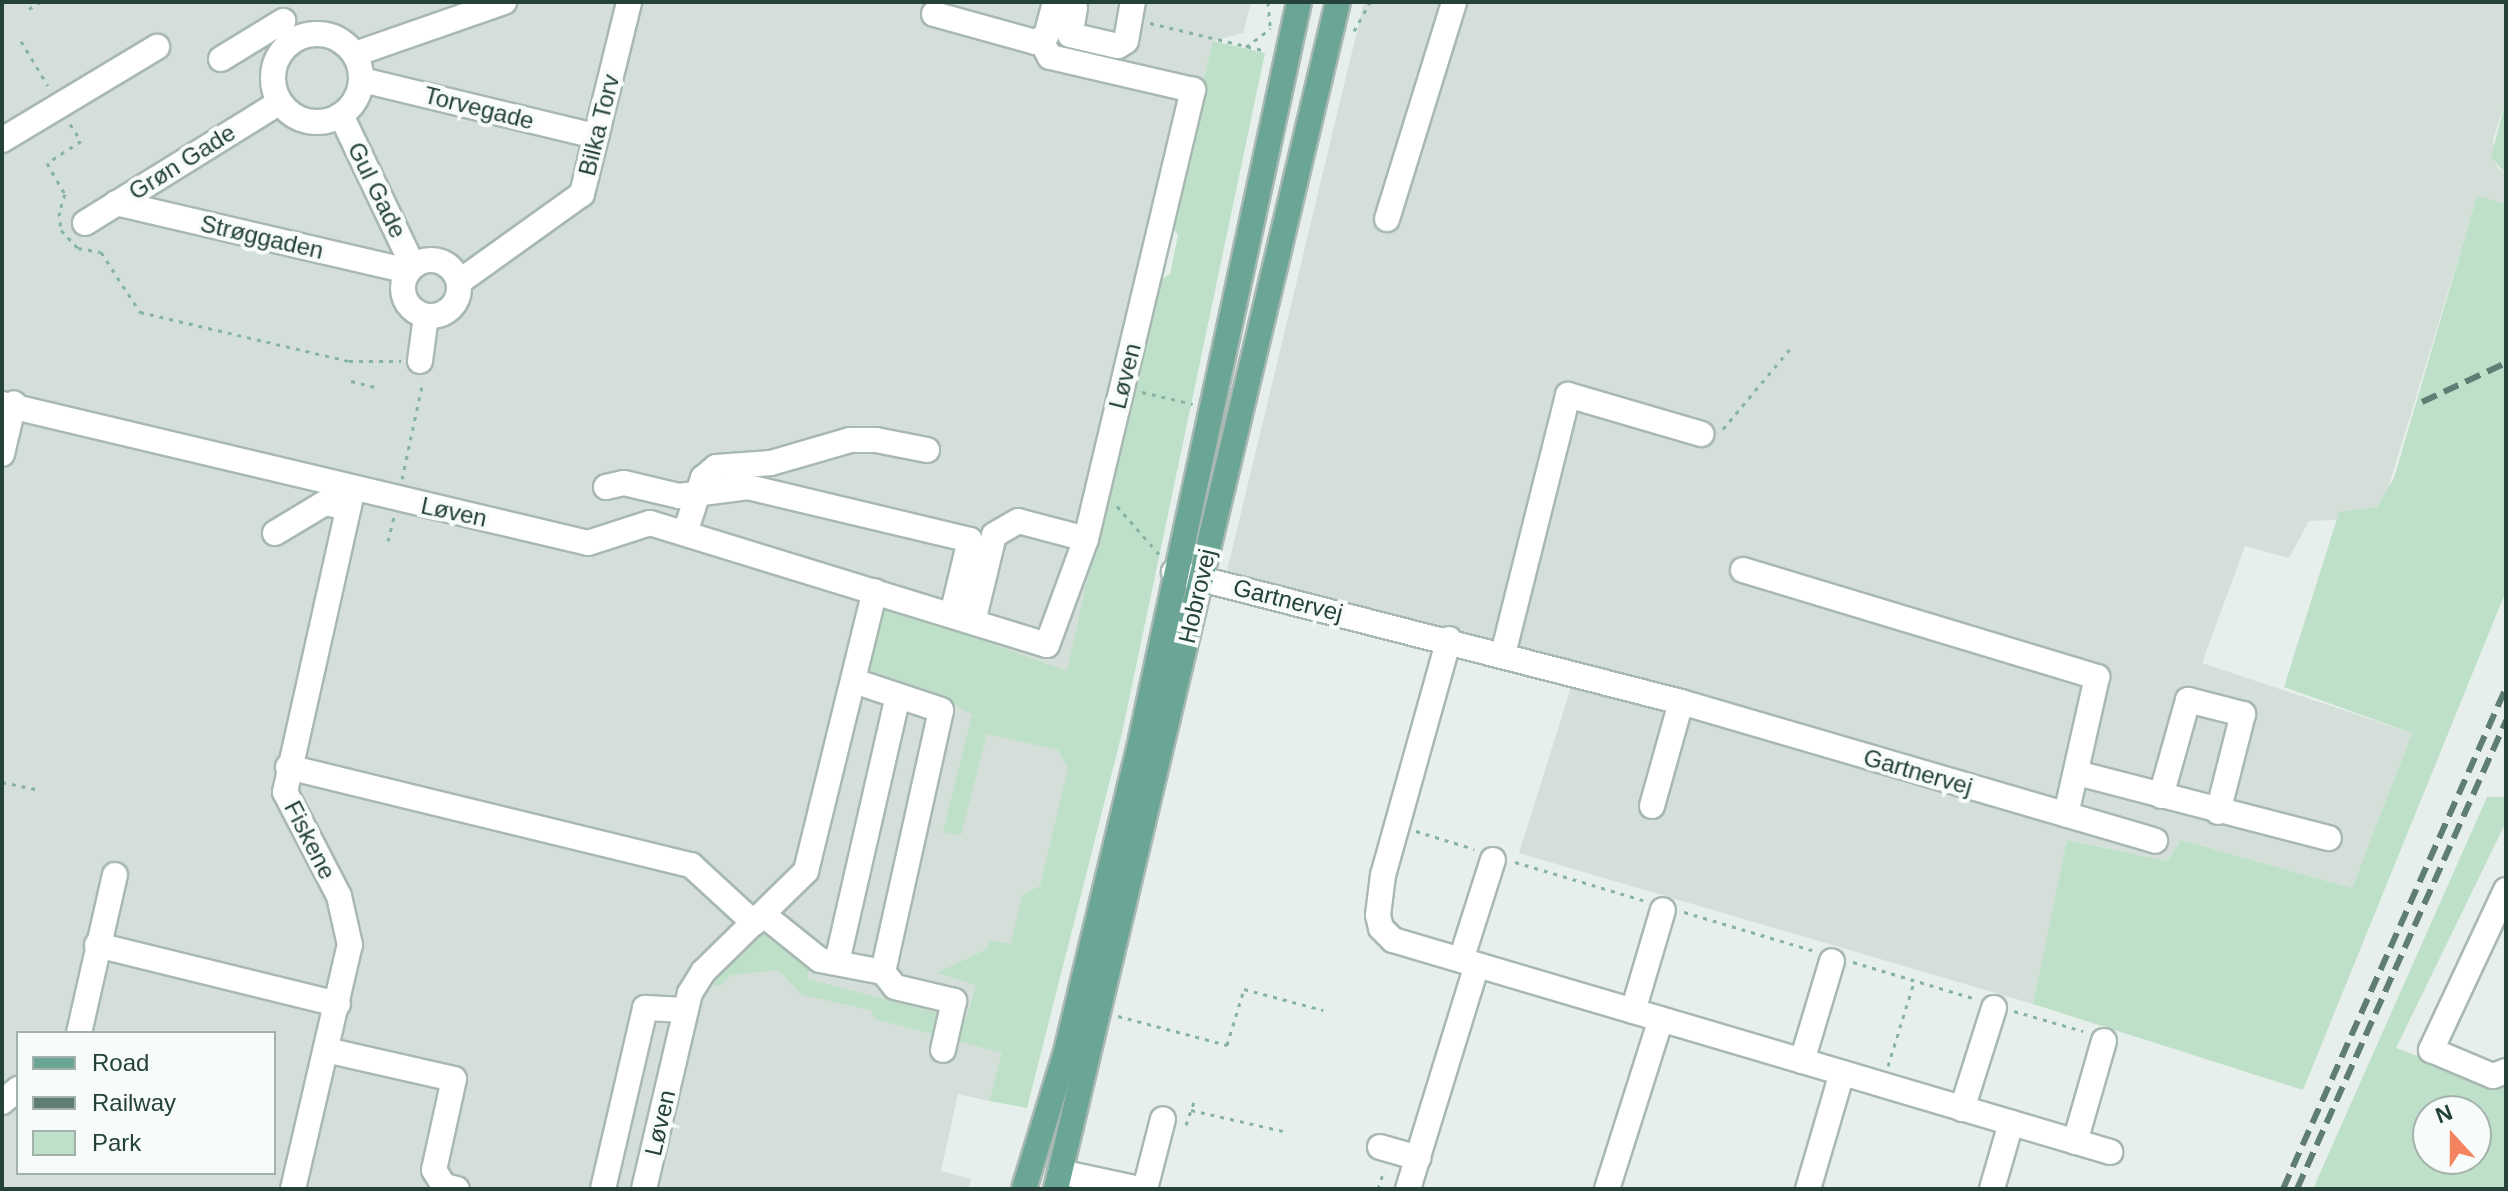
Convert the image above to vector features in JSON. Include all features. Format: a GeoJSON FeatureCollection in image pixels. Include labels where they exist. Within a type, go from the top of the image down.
{"type":"FeatureCollection","features":[{"type":"Feature","properties":{"kind":"main road","name":"Hobrovej"},"geometry":{"type":"LineString","coordinates":[[1024,1189],[1078,1003],[1141,739],[1174,572],[1299,2]]}},
{"type":"Feature","properties":{"kind":"main road","name":"Hobrovej"},"geometry":{"type":"LineString","coordinates":[[1058,1181],[1338,2]]}},
{"type":"Feature","properties":{"kind":"street"},"geometry":{"type":"LineString","coordinates":[[355,54],[504,2]]}},
{"type":"Feature","properties":{"kind":"street","name":"Bilka Torv"},"geometry":{"type":"LineString","coordinates":[[459,282],[582,194],[629,2]]}},
{"type":"Feature","properties":{"kind":"street"},"geometry":{"type":"LineString","coordinates":[[1065,5],[1070,35],[1118,46],[1126,41],[1133,2]]}},
{"type":"Feature","properties":{"kind":"street"},"geometry":{"type":"LineString","coordinates":[[1387,219],[1454,2]]}},
{"type":"Feature","properties":{"kind":"street"},"geometry":{"type":"LineString","coordinates":[[934,14],[1041,41],[1065,5]]}},
{"type":"Feature","properties":{"kind":"street"},"geometry":{"type":"LineString","coordinates":[[283,21],[307,35],[334,37],[355,54],[362,80],[359,94],[341,115],[328,121],[301,119],[280,102],[273,75],[283,21]]}},
{"type":"Feature","properties":{"kind":"street"},"geometry":{"type":"LineString","coordinates":[[221,59],[283,21]]}},
{"type":"Feature","properties":{"kind":"street","name":"Løven"},"geometry":{"type":"LineString","coordinates":[[12,404],[350,498],[588,543],[650,523],[1047,645],[1086,539],[1193,90],[1050,57],[1041,41]]}},
{"type":"Feature","properties":{"kind":"street"},"geometry":{"type":"LineString","coordinates":[[2,140],[157,47]]}},
{"type":"Feature","properties":{"kind":"street","name":"Torvegade"},"geometry":{"type":"LineString","coordinates":[[362,80],[596,136]]}},
{"type":"Feature","properties":{"kind":"street","name":"Grøn Gade"},"geometry":{"type":"LineString","coordinates":[[85,223],[280,102]]}},
{"type":"Feature","properties":{"kind":"street","name":"Gul Gade"},"geometry":{"type":"LineString","coordinates":[[341,115],[411,268]]}},
{"type":"Feature","properties":{"kind":"street","name":"Strøggaden"},"geometry":{"type":"LineString","coordinates":[[116,203],[411,268]]}},
{"type":"Feature","properties":{"kind":"street"},"geometry":{"type":"LineString","coordinates":[[441,261],[459,282],[452,308],[426,316],[405,299],[411,268],[441,261]]}},
{"type":"Feature","properties":{"kind":"street"},"geometry":{"type":"LineString","coordinates":[[420,361],[426,316]]}},
{"type":"Feature","properties":{"kind":"street"},"geometry":{"type":"LineString","coordinates":[[1503,654],[1568,395],[1701,434]]}},
{"type":"Feature","properties":{"kind":"street"},"geometry":{"type":"LineString","coordinates":[[2,454],[12,404]]}},
{"type":"Feature","properties":{"kind":"street"},"geometry":{"type":"LineString","coordinates":[[685,533],[695,495],[716,467],[779,461],[831,444],[876,440],[927,450]]}},
{"type":"Feature","properties":{"kind":"street"},"geometry":{"type":"LineString","coordinates":[[606,487],[624,483],[695,495],[709,489],[748,487],[970,540],[963,618]]}},
{"type":"Feature","properties":{"kind":"street"},"geometry":{"type":"LineString","coordinates":[[275,533],[325,503],[350,498]]}},
{"type":"Feature","properties":{"kind":"street","name":"Fiskene"},"geometry":{"type":"LineString","coordinates":[[293,1189],[350,945],[339,896],[292,811],[285,792],[288,767],[350,498]]}},
{"type":"Feature","properties":{"kind":"street"},"geometry":{"type":"LineString","coordinates":[[963,618],[994,535],[1018,521],[1086,539]]}},
{"type":"Feature","properties":{"kind":"street"},"geometry":{"type":"LineString","coordinates":[[1743,570],[2097,677],[2066,815]]}},
{"type":"Feature","properties":{"kind":"street","name":"Gartnervej"},"geometry":{"type":"LineString","coordinates":[[1174,572],[1449,639],[1681,702],[2155,841]]}},
{"type":"Feature","properties":{"kind":"street","name":"Løven"},"geometry":{"type":"LineString","coordinates":[[644,1189],[686,1010],[703,972],[806,871],[875,591]]}},
{"type":"Feature","properties":{"kind":"street"},"geometry":{"type":"LineString","coordinates":[[1449,639],[1383,875],[1381,928],[1393,940],[2110,1152]]}},
{"type":"Feature","properties":{"kind":"street"},"geometry":{"type":"LineString","coordinates":[[854,681],[941,710],[883,972]]}},
{"type":"Feature","properties":{"kind":"street"},"geometry":{"type":"LineString","coordinates":[[837,962],[898,696]]}},
{"type":"Feature","properties":{"kind":"street"},"geometry":{"type":"LineString","coordinates":[[2161,796],[2188,700],[2243,714],[2218,812]]}},
{"type":"Feature","properties":{"kind":"street"},"geometry":{"type":"LineString","coordinates":[[1652,806],[1681,702]]}},
{"type":"Feature","properties":{"kind":"street"},"geometry":{"type":"LineString","coordinates":[[288,767],[691,865],[759,920],[820,960],[883,972],[895,987],[954,1001],[943,1050]]}},
{"type":"Feature","properties":{"kind":"street"},"geometry":{"type":"LineString","coordinates":[[2077,773],[2218,812],[2329,838]]}},
{"type":"Feature","properties":{"kind":"street"},"geometry":{"type":"LineString","coordinates":[[1408,1189],[1494,857]]}},
{"type":"Feature","properties":{"kind":"street"},"geometry":{"type":"LineString","coordinates":[[79,1031],[115,875]]}},
{"type":"Feature","properties":{"kind":"street"},"geometry":{"type":"LineString","coordinates":[[2506,890],[2431,1050],[2493,1076],[2506,1071]]}},
{"type":"Feature","properties":{"kind":"street"},"geometry":{"type":"LineString","coordinates":[[1633,1011],[1664,908]]}},
{"type":"Feature","properties":{"kind":"street"},"geometry":{"type":"LineString","coordinates":[[97,945],[338,1004]]}},
{"type":"Feature","properties":{"kind":"street"},"geometry":{"type":"LineString","coordinates":[[1802,1061],[1832,958]]}},
{"type":"Feature","properties":{"kind":"street"},"geometry":{"type":"LineString","coordinates":[[1962,1109],[1991,1005]]}},
{"type":"Feature","properties":{"kind":"street","name":"Løven"},"geometry":{"type":"LineString","coordinates":[[603,1189],[645,1008],[686,1010]]}},
{"type":"Feature","properties":{"kind":"street"},"geometry":{"type":"LineString","coordinates":[[1607,1189],[1661,1019]]}},
{"type":"Feature","properties":{"kind":"street"},"geometry":{"type":"LineString","coordinates":[[2075,1142],[2104,1041]]}},
{"type":"Feature","properties":{"kind":"street"},"geometry":{"type":"LineString","coordinates":[[326,1050],[454,1079],[434,1170],[448,1188]]}},
{"type":"Feature","properties":{"kind":"street"},"geometry":{"type":"LineString","coordinates":[[1808,1189],[1842,1073]]}},
{"type":"Feature","properties":{"kind":"street"},"geometry":{"type":"LineString","coordinates":[[1145,1189],[1175,1122]]}},
{"type":"Feature","properties":{"kind":"street"},"geometry":{"type":"LineString","coordinates":[[1992,1189],[2011,1123]]}},
{"type":"Feature","properties":{"kind":"street"},"geometry":{"type":"LineString","coordinates":[[1380,1147],[1418,1158]]}},
{"type":"Feature","properties":{"kind":"street"},"geometry":{"type":"LineString","coordinates":[[1058,1181],[1139,1189]]}},
{"type":"Feature","properties":{"kind":"path"},"geometry":{"type":"LineString","coordinates":[[29,9],[40,2]]}},
{"type":"Feature","properties":{"kind":"path"},"geometry":{"type":"LineString","coordinates":[[1246,47],[1271,28]]}},
{"type":"Feature","properties":{"kind":"path"},"geometry":{"type":"LineString","coordinates":[[1190,33],[1286,57]]}},
{"type":"Feature","properties":{"kind":"path"},"geometry":{"type":"LineString","coordinates":[[21,41],[81,141],[47,163],[65,194],[59,212],[61,230],[78,248],[101,252],[140,312],[349,361],[420,361],[424,375],[400,488]]}},
{"type":"Feature","properties":{"kind":"path"},"geometry":{"type":"LineString","coordinates":[[1701,434],[1715,439],[1790,349]]}},
{"type":"Feature","properties":{"kind":"path"},"geometry":{"type":"LineString","coordinates":[[351,381],[375,387]]}},
{"type":"Feature","properties":{"kind":"path"},"geometry":{"type":"LineString","coordinates":[[1122,387],[1212,409]]}},
{"type":"Feature","properties":{"kind":"path"},"geometry":{"type":"LineString","coordinates":[[1098,485],[1174,572]]}},
{"type":"Feature","properties":{"kind":"path"},"geometry":{"type":"LineString","coordinates":[[2,782],[35,789]]}},
{"type":"Feature","properties":{"kind":"path"},"geometry":{"type":"LineString","coordinates":[[1397,825],[2104,1041]]}},
{"type":"Feature","properties":{"kind":"path"},"geometry":{"type":"LineString","coordinates":[[1883,1085],[1914,981]]}},
{"type":"Feature","properties":{"kind":"path"},"geometry":{"type":"LineString","coordinates":[[1099,1011],[1227,1045],[1244,989],[1323,1010]]}},
{"type":"Feature","properties":{"kind":"path"},"geometry":{"type":"LineString","coordinates":[[1175,1122],[1191,1110],[1194,1102]]}},
{"type":"Feature","properties":{"kind":"path"},"geometry":{"type":"LineString","coordinates":[[1191,1110],[1287,1132]]}},
{"type":"Feature","properties":{"kind":"shaded area"},"geometry":{"type":"Polygon","coordinates":[[[2,2],[1251,2],[1243,33],[1213,41],[1067,671],[1077,758],[1003,1053],[989,1101],[958,1094],[941,1171],[971,1179],[969,1189],[2,1189],[2,2]]]}},
{"type":"Feature","properties":{"kind":"shaded area"},"geometry":{"type":"Polygon","coordinates":[[[1364,2],[2506,2],[2506,99],[2493,140],[2497,167],[2506,174],[2506,204],[2477,197],[2379,518],[2309,521],[2289,558],[2245,546],[2202,663],[2412,733],[2352,888],[2181,840],[2167,861],[2068,840],[2033,1004],[1519,853],[1578,665],[1227,571],[1364,2]]]}},
{"type":"Feature","properties":{"kind":"green space"},"geometry":{"type":"Polygon","coordinates":[[[1213,41],[1265,53],[1122,733],[1027,1108],[989,1101],[1002,1053],[875,1019],[871,1010],[802,995],[778,970],[731,975],[718,987],[708,980],[759,935],[767,934],[810,964],[807,979],[966,1020],[976,985],[937,973],[987,949],[989,940],[1011,944],[1022,895],[1040,886],[1068,768],[1058,750],[987,734],[961,835],[943,832],[972,715],[952,703],[868,678],[883,605],[1067,671],[1153,284],[1170,274],[1178,235],[1168,221],[1213,41]]]}},
{"type":"Feature","properties":{"kind":"green space"},"geometry":{"type":"Polygon","coordinates":[[[2506,99],[2506,174],[2491,157],[2506,99]]]}},
{"type":"Feature","properties":{"kind":"green space"},"geometry":{"type":"Polygon","coordinates":[[[2477,196],[2506,204],[2506,591],[2303,1090],[2033,1004],[2067,840],[2167,861],[2181,840],[2352,888],[2412,733],[2284,687],[2339,512],[2377,507],[2394,478],[2477,196]]]}},
{"type":"Feature","properties":{"kind":"green space"},"geometry":{"type":"Polygon","coordinates":[[[2487,797],[2506,797],[2506,822],[2396,1048],[2506,1089],[2506,1189],[2313,1189],[2487,797]]]}},
{"type":"Feature","properties":{"kind":"railway"},"geometry":{"type":"LineString","coordinates":[[2422,402],[2506,363]]}},
{"type":"Feature","properties":{"kind":"railway"},"geometry":{"type":"LineString","coordinates":[[2283,1189],[2506,688]]}},
{"type":"Feature","properties":{"kind":"railway"},"geometry":{"type":"LineString","coordinates":[[2297,1189],[2506,721]]}}]}
